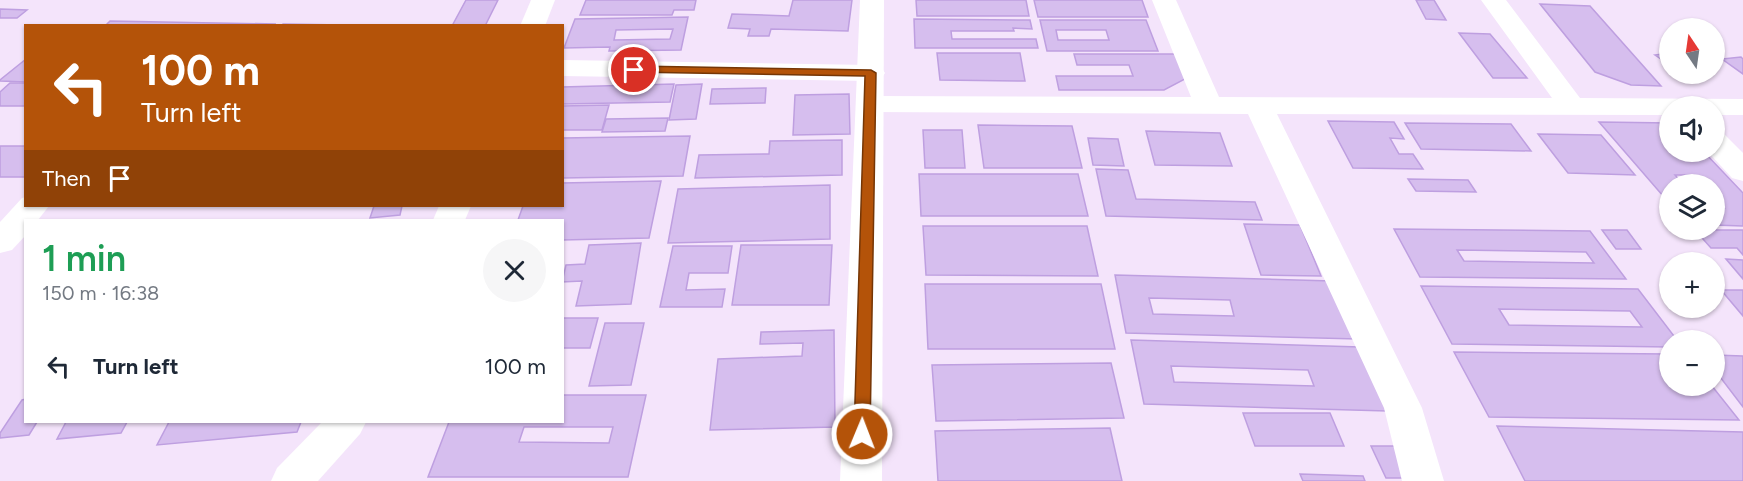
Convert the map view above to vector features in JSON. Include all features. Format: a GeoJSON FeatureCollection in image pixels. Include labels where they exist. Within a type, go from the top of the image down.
{"type":"FeatureCollection","features":[{"type":"Feature","properties":{"kind":"street"},"geometry":{"type":"LineString","coordinates":[[533,24],[543,0]]}},
{"type":"Feature","properties":{"kind":"street"},"geometry":{"type":"LineString","coordinates":[[861,481],[872,0]]}},
{"type":"Feature","properties":{"kind":"street"},"geometry":{"type":"LineString","coordinates":[[1164,0],[1209,106]]}},
{"type":"Feature","properties":{"kind":"street"},"geometry":{"type":"LineString","coordinates":[[1493,0],[1572,106]]}},
{"type":"Feature","properties":{"kind":"street"},"geometry":{"type":"LineString","coordinates":[[564,69],[871,89],[1209,106],[1659,106]]}},
{"type":"Feature","properties":{"kind":"street"},"geometry":{"type":"LineString","coordinates":[[1259,107],[1402,408],[1423,481]]}},
{"type":"Feature","properties":{"kind":"street"},"geometry":{"type":"LineString","coordinates":[[1725,107],[1743,107]]}},
{"type":"Feature","properties":{"kind":"street"},"geometry":{"type":"LineString","coordinates":[[1725,152],[1743,171]]}},
{"type":"Feature","properties":{"kind":"street"},"geometry":{"type":"LineString","coordinates":[[0,207],[24,206]]}},
{"type":"Feature","properties":{"kind":"street"},"geometry":{"type":"LineString","coordinates":[[26,219],[39,207]]}},
{"type":"Feature","properties":{"kind":"street"},"geometry":{"type":"LineString","coordinates":[[0,242],[24,220]]}},
{"type":"Feature","properties":{"kind":"street"},"geometry":{"type":"LineString","coordinates":[[292,481],[345,423]]}},
{"type":"Feature","properties":{"kind":"building"},"geometry":{"type":"Polygon","coordinates":[[[466,0],[498,0],[486,24],[453,24],[466,0]]]}},
{"type":"Feature","properties":{"kind":"building"},"geometry":{"type":"Polygon","coordinates":[[[586,0],[696,0],[694,10],[674,10],[672,15],[580,15],[586,0]]]}},
{"type":"Feature","properties":{"kind":"building"},"geometry":{"type":"Polygon","coordinates":[[[793,0],[852,0],[848,31],[771,29],[769,36],[748,36],[750,29],[728,28],[732,14],[789,16],[793,0]]]}},
{"type":"Feature","properties":{"kind":"building"},"geometry":{"type":"Polygon","coordinates":[[[916,0],[1026,0],[1029,16],[917,16],[916,0]]]}},
{"type":"Feature","properties":{"kind":"building"},"geometry":{"type":"Polygon","coordinates":[[[1034,0],[1142,0],[1148,17],[1038,17],[1034,0]]]}},
{"type":"Feature","properties":{"kind":"building"},"geometry":{"type":"Polygon","coordinates":[[[1416,0],[1434,0],[1446,20],[1426,19],[1416,0]]]}},
{"type":"Feature","properties":{"kind":"building"},"geometry":{"type":"Polygon","coordinates":[[[1540,4],[1590,6],[1661,86],[1631,85],[1595,72],[1540,4]]]}},
{"type":"Feature","properties":{"kind":"building"},"geometry":{"type":"Polygon","coordinates":[[[0,9],[27,10],[17,18],[0,18],[0,9]]]}},
{"type":"Feature","properties":{"kind":"building"},"geometry":{"type":"Polygon","coordinates":[[[688,17],[681,50],[609,51],[610,47],[564,48],[575,19],[688,17]],[[673,29],[616,30],[614,40],[670,39],[673,29]]]}},
{"type":"Feature","properties":{"kind":"building"},"geometry":{"type":"Polygon","coordinates":[[[914,19],[1030,20],[1032,29],[951,31],[952,39],[1036,39],[1038,48],[915,48],[914,19]]]}},
{"type":"Feature","properties":{"kind":"building"},"geometry":{"type":"Polygon","coordinates":[[[1040,20],[1146,20],[1158,51],[1047,51],[1040,20]],[[1056,30],[1058,40],[1109,40],[1106,30],[1056,30]]]}},
{"type":"Feature","properties":{"kind":"building"},"geometry":{"type":"Polygon","coordinates":[[[110,21],[276,24],[107,24],[110,21]]]}},
{"type":"Feature","properties":{"kind":"building"},"geometry":{"type":"Polygon","coordinates":[[[1459,33],[1490,34],[1527,78],[1493,78],[1459,33]]]}},
{"type":"Feature","properties":{"kind":"building"},"geometry":{"type":"Polygon","coordinates":[[[937,53],[1020,53],[1025,81],[940,80],[937,53]]]}},
{"type":"Feature","properties":{"kind":"building"},"geometry":{"type":"Polygon","coordinates":[[[1074,54],[1175,54],[1185,79],[1164,90],[1059,90],[1056,76],[1133,76],[1129,65],[1077,65],[1074,54]]]}},
{"type":"Feature","properties":{"kind":"building"},"geometry":{"type":"Polygon","coordinates":[[[1741,57],[1743,74],[1725,61],[1725,59],[1741,57]]]}},
{"type":"Feature","properties":{"kind":"building"},"geometry":{"type":"Polygon","coordinates":[[[24,61],[24,82],[0,80],[24,61]]]}},
{"type":"Feature","properties":{"kind":"building"},"geometry":{"type":"Polygon","coordinates":[[[10,83],[24,83],[24,106],[0,106],[0,92],[10,83]]]}},
{"type":"Feature","properties":{"kind":"building"},"geometry":{"type":"Polygon","coordinates":[[[674,84],[670,102],[564,104],[564,87],[674,84]]]}},
{"type":"Feature","properties":{"kind":"building"},"geometry":{"type":"Polygon","coordinates":[[[702,84],[696,119],[669,120],[676,85],[702,84]]]}},
{"type":"Feature","properties":{"kind":"building"},"geometry":{"type":"Polygon","coordinates":[[[766,88],[765,103],[710,104],[712,89],[766,88]]]}},
{"type":"Feature","properties":{"kind":"building"},"geometry":{"type":"Polygon","coordinates":[[[849,94],[850,134],[793,135],[795,95],[849,94]]]}},
{"type":"Feature","properties":{"kind":"building"},"geometry":{"type":"Polygon","coordinates":[[[609,105],[602,130],[564,130],[564,106],[609,105]]]}},
{"type":"Feature","properties":{"kind":"building"},"geometry":{"type":"Polygon","coordinates":[[[668,118],[665,131],[602,132],[606,119],[668,118]]]}},
{"type":"Feature","properties":{"kind":"building"},"geometry":{"type":"Polygon","coordinates":[[[1328,121],[1394,122],[1404,139],[1390,138],[1399,154],[1413,154],[1423,169],[1353,168],[1328,121]]]}},
{"type":"Feature","properties":{"kind":"building"},"geometry":{"type":"Polygon","coordinates":[[[1599,122],[1659,123],[1659,162],[1714,162],[1725,174],[1659,174],[1659,191],[1599,122]]]}},
{"type":"Feature","properties":{"kind":"building"},"geometry":{"type":"Polygon","coordinates":[[[1405,123],[1511,124],[1531,151],[1421,149],[1405,123]]]}},
{"type":"Feature","properties":{"kind":"building"},"geometry":{"type":"Polygon","coordinates":[[[978,125],[1072,126],[1082,168],[984,168],[978,125]]]}},
{"type":"Feature","properties":{"kind":"building"},"geometry":{"type":"Polygon","coordinates":[[[923,130],[962,130],[965,168],[925,168],[923,130]]]}},
{"type":"Feature","properties":{"kind":"building"},"geometry":{"type":"Polygon","coordinates":[[[1146,131],[1220,133],[1232,166],[1155,165],[1146,131]]]}},
{"type":"Feature","properties":{"kind":"building"},"geometry":{"type":"Polygon","coordinates":[[[1538,134],[1601,135],[1635,175],[1568,173],[1538,134]]]}},
{"type":"Feature","properties":{"kind":"building"},"geometry":{"type":"Polygon","coordinates":[[[690,136],[683,176],[564,178],[564,138],[690,136]]]}},
{"type":"Feature","properties":{"kind":"building"},"geometry":{"type":"Polygon","coordinates":[[[1088,138],[1118,139],[1124,166],[1093,165],[1088,138]]]}},
{"type":"Feature","properties":{"kind":"building"},"geometry":{"type":"Polygon","coordinates":[[[842,140],[842,175],[695,178],[699,155],[769,154],[770,141],[842,140]]]}},
{"type":"Feature","properties":{"kind":"building"},"geometry":{"type":"Polygon","coordinates":[[[0,146],[24,146],[24,177],[0,177],[0,146]]]}},
{"type":"Feature","properties":{"kind":"building"},"geometry":{"type":"Polygon","coordinates":[[[1096,169],[1128,170],[1136,199],[1255,202],[1262,220],[1106,216],[1096,169]]]}},
{"type":"Feature","properties":{"kind":"building"},"geometry":{"type":"Polygon","coordinates":[[[919,174],[1078,174],[1088,216],[921,216],[919,174]]]}},
{"type":"Feature","properties":{"kind":"building"},"geometry":{"type":"Polygon","coordinates":[[[1725,174],[1743,193],[1743,226],[1725,225],[1725,174]]]}},
{"type":"Feature","properties":{"kind":"building"},"geometry":{"type":"Polygon","coordinates":[[[1408,179],[1468,180],[1476,192],[1416,191],[1408,179]]]}},
{"type":"Feature","properties":{"kind":"building"},"geometry":{"type":"Polygon","coordinates":[[[661,181],[649,238],[564,240],[564,219],[518,219],[523,207],[564,207],[564,183],[661,181]]]}},
{"type":"Feature","properties":{"kind":"building"},"geometry":{"type":"Polygon","coordinates":[[[830,185],[830,239],[668,243],[678,189],[830,185]]]}},
{"type":"Feature","properties":{"kind":"building"},"geometry":{"type":"Polygon","coordinates":[[[374,207],[402,207],[400,215],[370,218],[374,207]]]}},
{"type":"Feature","properties":{"kind":"building"},"geometry":{"type":"Polygon","coordinates":[[[1244,224],[1300,225],[1321,276],[1261,275],[1244,224]]]}},
{"type":"Feature","properties":{"kind":"building"},"geometry":{"type":"Polygon","coordinates":[[[923,226],[1087,226],[1098,276],[926,275],[923,226]]]}},
{"type":"Feature","properties":{"kind":"building"},"geometry":{"type":"Polygon","coordinates":[[[1394,229],[1590,231],[1626,279],[1420,277],[1394,229]],[[1457,250],[1464,261],[1594,263],[1586,252],[1457,250]]]}},
{"type":"Feature","properties":{"kind":"building"},"geometry":{"type":"Polygon","coordinates":[[[1602,230],[1627,230],[1641,249],[1616,249],[1602,230]]]}},
{"type":"Feature","properties":{"kind":"building"},"geometry":{"type":"Polygon","coordinates":[[[1725,230],[1743,230],[1743,255],[1737,248],[1711,248],[1704,240],[1725,240],[1725,230]]]}},
{"type":"Feature","properties":{"kind":"building"},"geometry":{"type":"Polygon","coordinates":[[[641,243],[631,304],[576,306],[582,281],[564,282],[564,274],[566,265],[585,264],[589,245],[641,243]]]}},
{"type":"Feature","properties":{"kind":"building"},"geometry":{"type":"Polygon","coordinates":[[[741,245],[832,245],[829,305],[732,305],[741,245]]]}},
{"type":"Feature","properties":{"kind":"building"},"geometry":{"type":"Polygon","coordinates":[[[673,246],[732,246],[728,273],[689,273],[686,290],[725,289],[722,307],[660,307],[673,246]]]}},
{"type":"Feature","properties":{"kind":"building"},"geometry":{"type":"Polygon","coordinates":[[[1726,259],[1743,260],[1743,279],[1726,259]]]}},
{"type":"Feature","properties":{"kind":"building"},"geometry":{"type":"Polygon","coordinates":[[[1115,275],[1332,281],[1357,339],[1126,333],[1115,275]],[[1149,298],[1153,314],[1234,316],[1230,300],[1149,298]]]}},
{"type":"Feature","properties":{"kind":"building"},"geometry":{"type":"Polygon","coordinates":[[[925,284],[1101,284],[1115,349],[928,349],[925,284]]]}},
{"type":"Feature","properties":{"kind":"building"},"geometry":{"type":"Polygon","coordinates":[[[1421,286],[1638,289],[1669,330],[1659,330],[1659,347],[1452,344],[1421,286]],[[1499,309],[1509,325],[1642,327],[1630,311],[1499,309]]]}},
{"type":"Feature","properties":{"kind":"building"},"geometry":{"type":"Polygon","coordinates":[[[1725,290],[1743,290],[1743,316],[1725,295],[1725,290]]]}},
{"type":"Feature","properties":{"kind":"building"},"geometry":{"type":"Polygon","coordinates":[[[564,318],[598,318],[590,348],[564,348],[564,318]]]}},
{"type":"Feature","properties":{"kind":"building"},"geometry":{"type":"Polygon","coordinates":[[[605,323],[644,323],[631,385],[589,386],[605,323]]]}},
{"type":"Feature","properties":{"kind":"building"},"geometry":{"type":"Polygon","coordinates":[[[834,330],[835,427],[710,430],[718,359],[802,356],[803,343],[760,344],[761,332],[834,330]]]}},
{"type":"Feature","properties":{"kind":"building"},"geometry":{"type":"Polygon","coordinates":[[[1131,340],[1360,347],[1387,411],[1144,404],[1131,340]],[[1171,366],[1174,382],[1314,386],[1308,370],[1171,366]]]}},
{"type":"Feature","properties":{"kind":"building"},"geometry":{"type":"Polygon","coordinates":[[[1454,352],[1659,354],[1659,396],[1720,396],[1739,420],[1489,417],[1454,352]]]}},
{"type":"Feature","properties":{"kind":"building"},"geometry":{"type":"Polygon","coordinates":[[[1725,355],[1743,356],[1743,407],[1725,383],[1725,355]]]}},
{"type":"Feature","properties":{"kind":"building"},"geometry":{"type":"Polygon","coordinates":[[[1111,363],[1124,418],[936,421],[932,365],[1111,363]]]}},
{"type":"Feature","properties":{"kind":"building"},"geometry":{"type":"Polygon","coordinates":[[[564,395],[646,395],[628,477],[428,477],[449,423],[564,423],[564,395]],[[524,427],[519,442],[609,443],[613,427],[524,427]]]}},
{"type":"Feature","properties":{"kind":"building"},"geometry":{"type":"Polygon","coordinates":[[[24,400],[24,423],[36,423],[29,435],[0,438],[0,433],[24,400]]]}},
{"type":"Feature","properties":{"kind":"building"},"geometry":{"type":"Polygon","coordinates":[[[1243,413],[1330,413],[1344,446],[1255,446],[1243,413]]]}},
{"type":"Feature","properties":{"kind":"building"},"geometry":{"type":"Polygon","coordinates":[[[65,423],[126,423],[121,433],[57,439],[65,423]]]}},
{"type":"Feature","properties":{"kind":"building"},"geometry":{"type":"Polygon","coordinates":[[[168,423],[301,423],[297,432],[157,445],[168,423]]]}},
{"type":"Feature","properties":{"kind":"building"},"geometry":{"type":"Polygon","coordinates":[[[1497,426],[1743,432],[1743,481],[1525,481],[1497,426]]]}},
{"type":"Feature","properties":{"kind":"building"},"geometry":{"type":"Polygon","coordinates":[[[1110,428],[1122,481],[938,481],[935,431],[1110,428]]]}},
{"type":"Feature","properties":{"kind":"building"},"geometry":{"type":"Polygon","coordinates":[[[1371,446],[1403,446],[1418,478],[1386,478],[1371,446]]]}},
{"type":"Feature","properties":{"kind":"building"},"geometry":{"type":"Polygon","coordinates":[[[1300,474],[1363,476],[1365,481],[1303,481],[1300,474]]]}},
{"type":"Feature","properties":{"kind":"route"},"geometry":{"type":"LineString","coordinates":[[634,70],[871,73],[862,434]]}}]}
